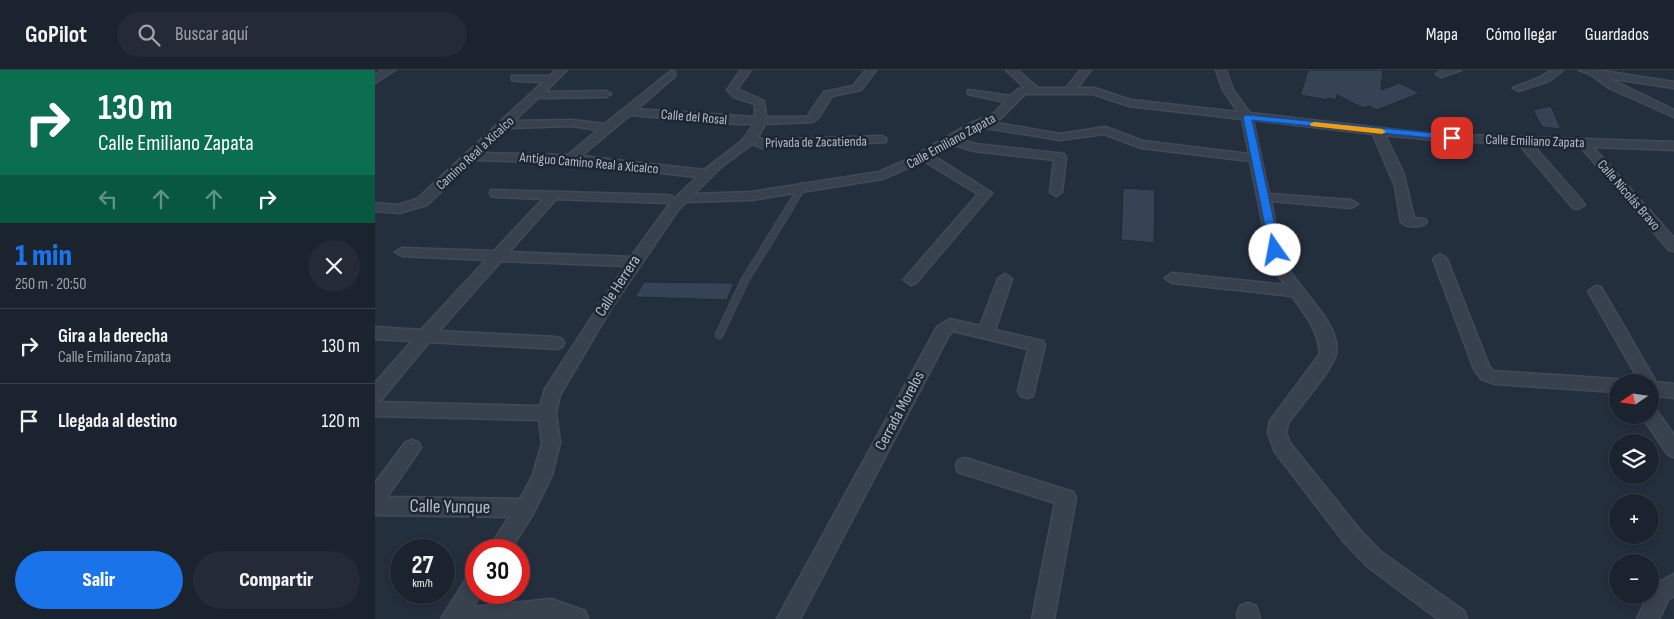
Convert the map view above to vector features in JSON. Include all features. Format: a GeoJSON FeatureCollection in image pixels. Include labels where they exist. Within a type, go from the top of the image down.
{"type":"FeatureCollection","features":[{"type":"Feature","properties":{"kind":"street"},"geometry":{"type":"LineString","coordinates":[[375,80],[390,70]]}},
{"type":"Feature","properties":{"kind":"street","name":"Camino Real a Xicalco"},"geometry":{"type":"LineString","coordinates":[[375,207],[399,208],[422,202],[562,70]]}},
{"type":"Feature","properties":{"kind":"street"},"geometry":{"type":"LineString","coordinates":[[746,70],[732,86],[731,90],[737,95],[753,98],[760,103],[761,122]]}},
{"type":"Feature","properties":{"kind":"street","name":"Calle del Rosal"},"geometry":{"type":"LineString","coordinates":[[627,111],[761,122],[809,120],[814,118],[826,95],[857,88],[871,70]]}},
{"type":"Feature","properties":{"kind":"street"},"geometry":{"type":"LineString","coordinates":[[1011,70],[1034,90]]}},
{"type":"Feature","properties":{"kind":"street"},"geometry":{"type":"LineString","coordinates":[[1070,90],[1086,70]]}},
{"type":"Feature","properties":{"kind":"street"},"geometry":{"type":"LineString","coordinates":[[1221,70],[1228,90],[1247,117],[1278,265],[1320,323],[1327,341],[1328,354],[1323,365],[1279,421],[1277,433],[1282,446],[1352,536],[1374,559],[1456,619]]}},
{"type":"Feature","properties":{"kind":"street"},"geometry":{"type":"LineString","coordinates":[[1441,74],[1457,70]]}},
{"type":"Feature","properties":{"kind":"street"},"geometry":{"type":"LineString","coordinates":[[1518,88],[1545,79],[1558,70]]}},
{"type":"Feature","properties":{"kind":"street"},"geometry":{"type":"LineString","coordinates":[[1641,70],[1650,81]]}},
{"type":"Feature","properties":{"kind":"street"},"geometry":{"type":"LineString","coordinates":[[1590,71],[1674,85]]}},
{"type":"Feature","properties":{"kind":"street"},"geometry":{"type":"LineString","coordinates":[[1590,71],[1613,86],[1674,114]]}},
{"type":"Feature","properties":{"kind":"street"},"geometry":{"type":"LineString","coordinates":[[571,159],[671,74]]}},
{"type":"Feature","properties":{"kind":"street"},"geometry":{"type":"LineString","coordinates":[[516,78],[553,79]]}},
{"type":"Feature","properties":{"kind":"street","name":"Calle Emiliano Zapata"},"geometry":{"type":"LineString","coordinates":[[496,193],[674,199],[751,196],[803,186],[882,175],[925,156],[978,123],[997,116],[1022,91],[1034,90],[1094,91],[1129,103],[1433,137],[1674,146]]}},
{"type":"Feature","properties":{"kind":"street"},"geometry":{"type":"LineString","coordinates":[[972,92],[1013,100]]}},
{"type":"Feature","properties":{"kind":"street"},"geometry":{"type":"LineString","coordinates":[[535,95],[606,94]]}},
{"type":"Feature","properties":{"kind":"street","name":"Calle Herrera"},"geometry":{"type":"LineString","coordinates":[[505,539],[526,508],[542,475],[551,443],[547,413],[551,394],[674,199],[751,138],[761,122]]}},
{"type":"Feature","properties":{"kind":"street"},"geometry":{"type":"LineString","coordinates":[[504,125],[572,123],[607,128]]}},
{"type":"Feature","properties":{"kind":"street"},"geometry":{"type":"LineString","coordinates":[[978,123],[1054,136],[1105,130],[1141,144],[1255,158]]}},
{"type":"Feature","properties":{"kind":"street"},"geometry":{"type":"LineString","coordinates":[[1377,131],[1400,179],[1405,194],[1408,222],[1420,222]]}},
{"type":"Feature","properties":{"kind":"street","name":"Privada de Zacatienda"},"geometry":{"type":"LineString","coordinates":[[751,138],[761,144],[882,140]]}},
{"type":"Feature","properties":{"kind":"street"},"geometry":{"type":"LineString","coordinates":[[949,140],[974,147],[1060,157],[1056,192]]}},
{"type":"Feature","properties":{"kind":"street"},"geometry":{"type":"LineString","coordinates":[[1523,141],[1578,205]]}},
{"type":"Feature","properties":{"kind":"street","name":"Calle Nicolás Bravo"},"geometry":{"type":"LineString","coordinates":[[1584,144],[1674,247]]}},
{"type":"Feature","properties":{"kind":"street","name":"Antiguo Camino Real a Xicalco"},"geometry":{"type":"LineString","coordinates":[[471,156],[571,159],[706,174]]}},
{"type":"Feature","properties":{"kind":"street"},"geometry":{"type":"LineString","coordinates":[[911,280],[986,192],[968,184],[925,156]]}},
{"type":"Feature","properties":{"kind":"street"},"geometry":{"type":"LineString","coordinates":[[375,395],[425,336],[553,195]]}},
{"type":"Feature","properties":{"kind":"street"},"geometry":{"type":"LineString","coordinates":[[1263,196],[1351,204]]}},
{"type":"Feature","properties":{"kind":"street"},"geometry":{"type":"LineString","coordinates":[[402,252],[634,262]]}},
{"type":"Feature","properties":{"kind":"street"},"geometry":{"type":"LineString","coordinates":[[1440,259],[1482,369],[1487,374],[1495,378],[1609,385]]}},
{"type":"Feature","properties":{"kind":"street"},"geometry":{"type":"LineString","coordinates":[[1172,278],[1296,291]]}},
{"type":"Feature","properties":{"kind":"street"},"geometry":{"type":"LineString","coordinates":[[986,333],[1005,279]]}},
{"type":"Feature","properties":{"kind":"street"},"geometry":{"type":"LineString","coordinates":[[1596,291],[1643,374]]}},
{"type":"Feature","properties":{"kind":"street","name":"Cerrada Morelos"},"geometry":{"type":"LineString","coordinates":[[788,619],[943,331],[950,325],[1037,345],[1027,390]]}},
{"type":"Feature","properties":{"kind":"street"},"geometry":{"type":"LineString","coordinates":[[375,333],[556,343]]}},
{"type":"Feature","properties":{"kind":"street"},"geometry":{"type":"LineString","coordinates":[[1659,388],[1674,391]]}},
{"type":"Feature","properties":{"kind":"street"},"geometry":{"type":"LineString","coordinates":[[375,409],[547,413]]}},
{"type":"Feature","properties":{"kind":"street"},"geometry":{"type":"LineString","coordinates":[[1656,424],[1674,449]]}},
{"type":"Feature","properties":{"kind":"street"},"geometry":{"type":"LineString","coordinates":[[375,498],[412,448]]}},
{"type":"Feature","properties":{"kind":"street"},"geometry":{"type":"LineString","coordinates":[[965,466],[1066,498],[1043,619]]}},
{"type":"Feature","properties":{"kind":"street","name":"Calle Yunque"},"geometry":{"type":"LineString","coordinates":[[375,506],[526,508]]}},
{"type":"Feature","properties":{"kind":"street"},"geometry":{"type":"LineString","coordinates":[[1648,619],[1660,593],[1674,584]]}},
{"type":"Feature","properties":{"kind":"street"},"geometry":{"type":"LineString","coordinates":[[452,619],[465,600]]}},
{"type":"Feature","properties":{"kind":"street"},"geometry":{"type":"LineString","coordinates":[[460,619],[551,610],[577,619]]}},
{"type":"Feature","properties":{"kind":"lane"},"geometry":{"type":"LineString","coordinates":[[719,335],[745,280],[803,186]]}},
{"type":"Feature","properties":{"kind":"building"},"geometry":{"type":"Polygon","coordinates":[[[1308,70],[1383,70],[1381,90],[1399,83],[1420,93],[1377,110],[1370,106],[1363,108],[1337,95],[1336,100],[1328,98],[1328,100],[1300,95],[1308,70]]]}},
{"type":"Feature","properties":{"kind":"building"},"geometry":{"type":"Polygon","coordinates":[[[1551,106],[1561,129],[1542,127],[1533,110],[1551,106]]]}},
{"type":"Feature","properties":{"kind":"building"},"geometry":{"type":"Polygon","coordinates":[[[1123,188],[1155,190],[1154,243],[1121,240],[1123,188]]]}},
{"type":"Feature","properties":{"kind":"building"},"geometry":{"type":"Polygon","coordinates":[[[644,282],[734,283],[727,300],[635,297],[644,282]]]}},
{"type":"Feature","properties":{"kind":"slow traffic"},"geometry":{"type":"LineString","coordinates":[[1314,124],[1382,132]]}},
{"type":"Feature","properties":{"kind":"route"},"geometry":{"type":"LineString","coordinates":[[1275,250],[1247,117],[1452,138]]}}]}
